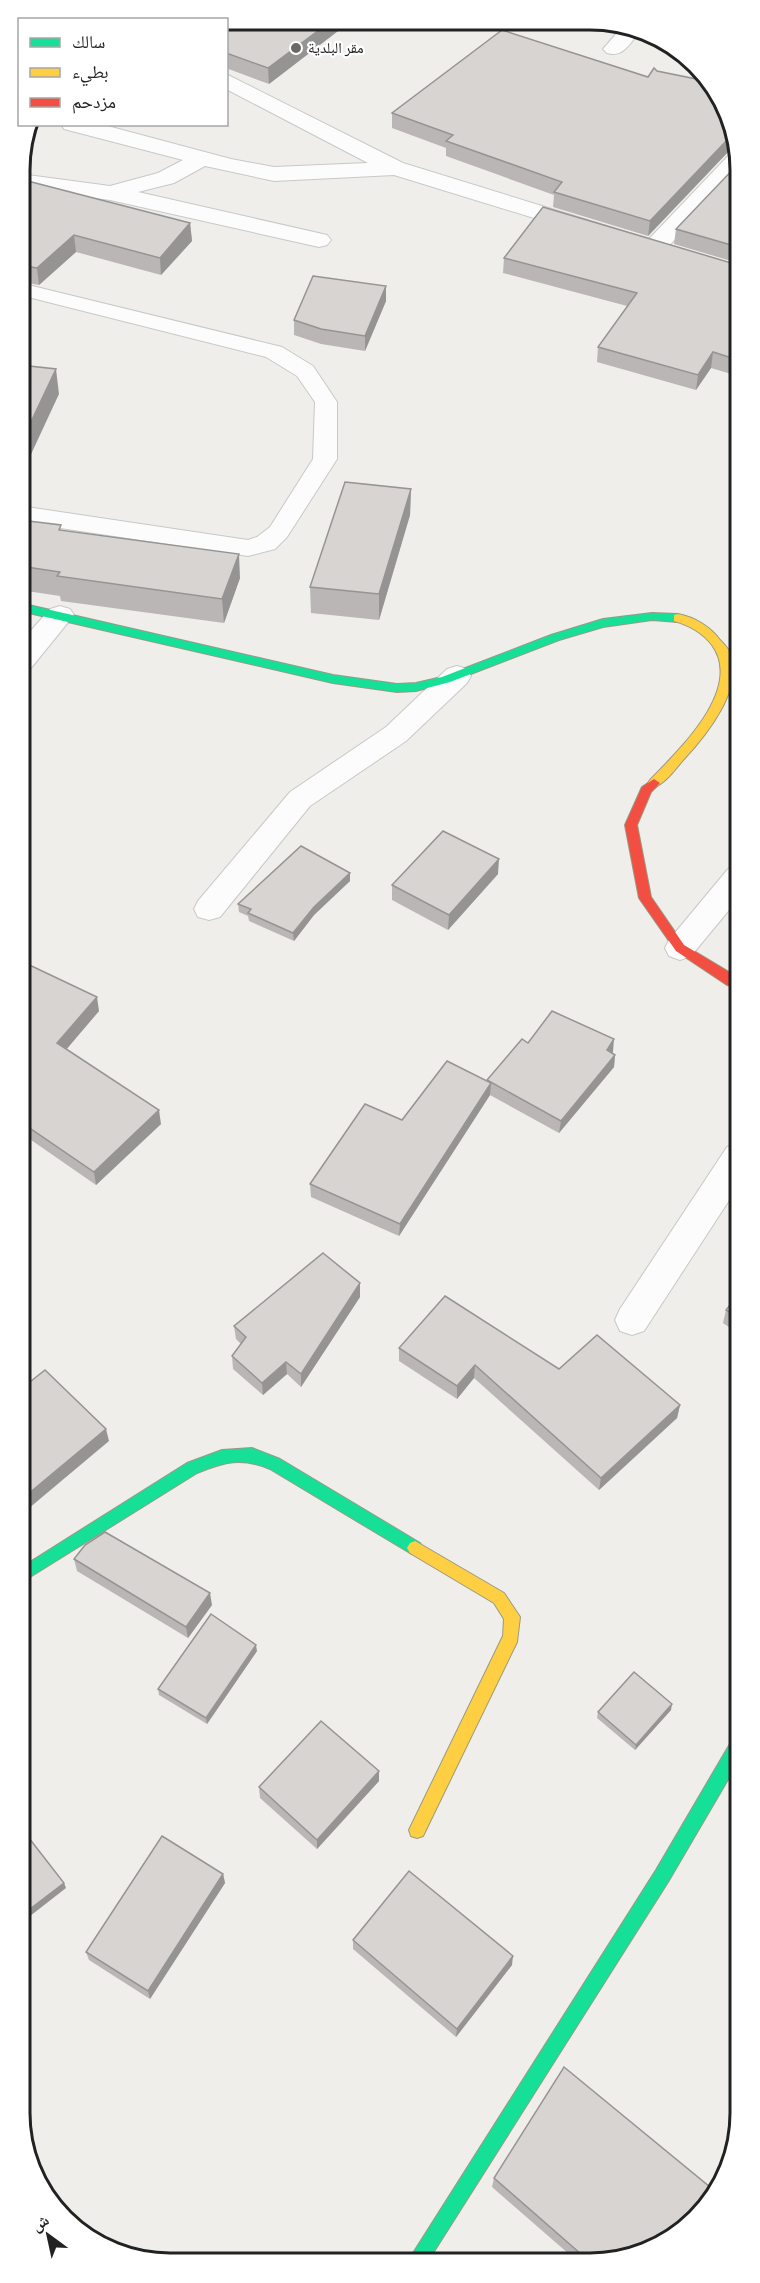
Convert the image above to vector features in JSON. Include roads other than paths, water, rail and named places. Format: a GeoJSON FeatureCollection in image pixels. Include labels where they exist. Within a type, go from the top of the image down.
{"type":"FeatureCollection","features":[{"type":"Feature","properties":{"kind":"main road"},"geometry":{"type":"LineString","coordinates":[[30,609],[333,679],[380,687],[407,688],[457,676],[581,628],[618,618],[654,615],[682,618],[701,628],[722,646],[727,664],[724,692],[689,748],[646,790],[631,825],[645,898],[680,948],[730,981]]}},
{"type":"Feature","properties":{"kind":"main road"},"geometry":{"type":"LineString","coordinates":[[30,1570],[192,1468],[222,1457],[252,1455],[275,1464],[499,1598],[512,1617],[511,1637],[417,1830]]}},
{"type":"Feature","properties":{"kind":"main road"},"geometry":{"type":"LineString","coordinates":[[422,2253],[662,1876],[730,1760]]}},
{"type":"Feature","properties":{"kind":"street"},"geometry":{"type":"LineString","coordinates":[[614,49],[626,35]]}},
{"type":"Feature","properties":{"kind":"street"},"geometry":{"type":"LineString","coordinates":[[228,81],[395,168],[664,251],[730,174]]}},
{"type":"Feature","properties":{"kind":"street"},"geometry":{"type":"LineString","coordinates":[[80,126],[274,174],[395,168]]}},
{"type":"Feature","properties":{"kind":"street"},"geometry":{"type":"LineString","coordinates":[[110,193],[166,178],[202,158]]}},
{"type":"Feature","properties":{"kind":"street"},"geometry":{"type":"LineString","coordinates":[[30,182],[110,193],[319,240]]}},
{"type":"Feature","properties":{"kind":"street"},"geometry":{"type":"LineString","coordinates":[[30,650],[60,615]]}},
{"type":"Feature","properties":{"kind":"street"},"geometry":{"type":"LineString","coordinates":[[209,909],[300,799],[396,734],[457,676]]}},
{"type":"Feature","properties":{"kind":"street"},"geometry":{"type":"LineString","coordinates":[[680,948],[730,887]]}},
{"type":"Feature","properties":{"kind":"street"},"geometry":{"type":"LineString","coordinates":[[632,1320],[730,1171]]}},
{"type":"Feature","properties":{"kind":"lane"},"geometry":{"type":"LineString","coordinates":[[30,291],[274,352],[305,371],[326,402],[325,459],[279,532],[266,543],[248,548],[30,515]]}},
{"type":"Feature","properties":{"kind":"place","name":"مقر البلدية"},"geometry":{"type":"Point","coordinates":[296,48]}}]}
